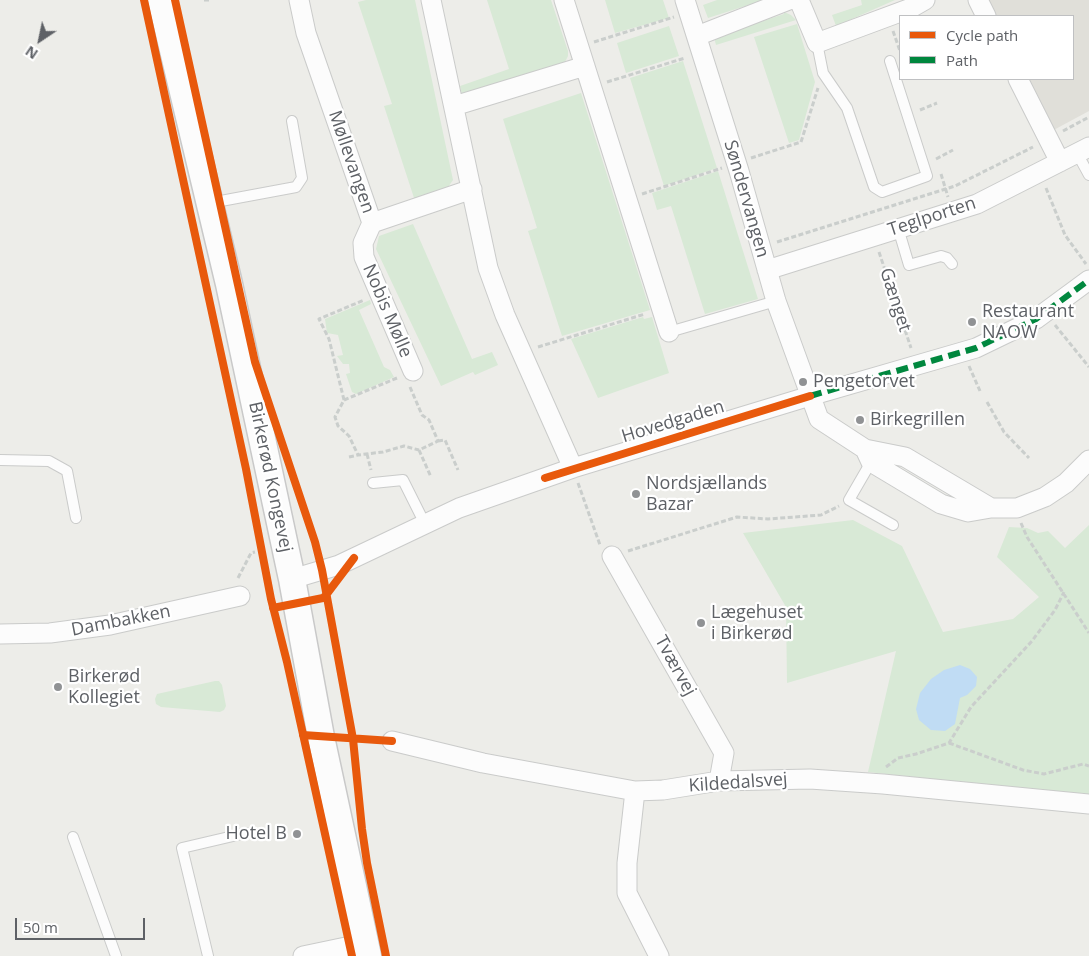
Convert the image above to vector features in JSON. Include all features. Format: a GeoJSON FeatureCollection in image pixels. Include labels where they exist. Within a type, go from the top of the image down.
{"type":"FeatureCollection","features":[{"type":"Feature","properties":{"kind":"main road","name":"Birkerød Kongevej"},"geometry":{"type":"LineString","coordinates":[[161,0],[230,290],[292,579],[321,736],[366,949]]}},
{"type":"Feature","properties":{"kind":"street","name":"Møllevangen"},"geometry":{"type":"LineString","coordinates":[[299,0],[306,33],[372,223],[472,188]]}},
{"type":"Feature","properties":{"kind":"street"},"geometry":{"type":"LineString","coordinates":[[431,0],[488,268],[504,315],[573,468]]}},
{"type":"Feature","properties":{"kind":"street"},"geometry":{"type":"LineString","coordinates":[[564,0],[669,332]]}},
{"type":"Feature","properties":{"kind":"street"},"geometry":{"type":"LineString","coordinates":[[700,45],[789,0]]}},
{"type":"Feature","properties":{"kind":"street"},"geometry":{"type":"LineString","coordinates":[[799,0],[817,43],[911,8],[926,0]]}},
{"type":"Feature","properties":{"kind":"street"},"geometry":{"type":"LineString","coordinates":[[978,0],[986,15]]}},
{"type":"Feature","properties":{"kind":"street","name":"Søndervangen"},"geometry":{"type":"LineString","coordinates":[[687,6],[737,163],[776,301],[818,419],[868,455]]}},
{"type":"Feature","properties":{"kind":"street"},"geometry":{"type":"LineString","coordinates":[[454,106],[585,66]]}},
{"type":"Feature","properties":{"kind":"street"},"geometry":{"type":"LineString","coordinates":[[1019,80],[1060,162]]}},
{"type":"Feature","properties":{"kind":"street","name":"Teglporten"},"geometry":{"type":"LineString","coordinates":[[767,270],[977,204],[1083,150]]}},
{"type":"Feature","properties":{"kind":"street","name":"Nobis Mølle"},"geometry":{"type":"LineString","coordinates":[[372,223],[363,243],[364,257],[380,293],[405,374]]}},
{"type":"Feature","properties":{"kind":"street","name":"Hovedgaden"},"geometry":{"type":"LineString","coordinates":[[292,579],[339,565],[459,508],[573,468],[976,348],[1036,319],[1089,280]]}},
{"type":"Feature","properties":{"kind":"street"},"geometry":{"type":"LineString","coordinates":[[868,455],[905,457],[991,508],[1017,508],[1045,497],[1066,483],[1089,460]]}},
{"type":"Feature","properties":{"kind":"street","name":"Tværvej"},"geometry":{"type":"LineString","coordinates":[[612,556],[724,753],[719,781]]}},
{"type":"Feature","properties":{"kind":"street","name":"Dambakken"},"geometry":{"type":"LineString","coordinates":[[0,634],[50,633],[110,625],[234,597]]}},
{"type":"Feature","properties":{"kind":"street","name":"Kildedalsvej"},"geometry":{"type":"LineString","coordinates":[[392,741],[483,763],[635,791],[663,790],[719,781],[810,779],[883,784],[1089,804]]}},
{"type":"Feature","properties":{"kind":"street"},"geometry":{"type":"LineString","coordinates":[[635,791],[627,863],[627,894],[659,956]]}},
{"type":"Feature","properties":{"kind":"street"},"geometry":{"type":"LineString","coordinates":[[303,956],[366,949]]}},
{"type":"Feature","properties":{"kind":"lane"},"geometry":{"type":"LineString","coordinates":[[817,43],[823,73],[847,108],[874,187],[882,192],[927,176],[890,61]]}},
{"type":"Feature","properties":{"kind":"lane"},"geometry":{"type":"LineString","coordinates":[[209,203],[296,187],[302,178],[292,121]]}},
{"type":"Feature","properties":{"kind":"lane"},"geometry":{"type":"LineString","coordinates":[[1083,150],[1089,175]]}},
{"type":"Feature","properties":{"kind":"lane"},"geometry":{"type":"LineString","coordinates":[[898,228],[909,265],[941,256],[947,258],[952,264]]}},
{"type":"Feature","properties":{"kind":"lane"},"geometry":{"type":"LineString","coordinates":[[669,332],[776,301]]}},
{"type":"Feature","properties":{"kind":"lane"},"geometry":{"type":"LineString","coordinates":[[868,455],[849,500],[893,525]]}},
{"type":"Feature","properties":{"kind":"lane"},"geometry":{"type":"LineString","coordinates":[[0,460],[49,462],[67,470],[76,518]]}},
{"type":"Feature","properties":{"kind":"lane"},"geometry":{"type":"LineString","coordinates":[[373,483],[403,480],[425,524]]}},
{"type":"Feature","properties":{"kind":"lane"},"geometry":{"type":"LineString","coordinates":[[208,956],[182,848],[246,833]]}},
{"type":"Feature","properties":{"kind":"lane"},"geometry":{"type":"LineString","coordinates":[[73,837],[116,956]]}},
{"type":"Feature","properties":{"kind":"path"},"geometry":{"type":"LineString","coordinates":[[204,0],[211,0]]}},
{"type":"Feature","properties":{"kind":"path"},"geometry":{"type":"LineString","coordinates":[[579,47],[687,6]]}},
{"type":"Feature","properties":{"kind":"path"},"geometry":{"type":"LineString","coordinates":[[592,86],[700,45]]}},
{"type":"Feature","properties":{"kind":"path"},"geometry":{"type":"LineString","coordinates":[[627,199],[801,142],[823,73]]}},
{"type":"Feature","properties":{"kind":"path"},"geometry":{"type":"LineString","coordinates":[[919,110],[937,103]]}},
{"type":"Feature","properties":{"kind":"path"},"geometry":{"type":"LineString","coordinates":[[936,159],[953,150]]}},
{"type":"Feature","properties":{"kind":"path"},"geometry":{"type":"LineString","coordinates":[[1039,173],[1065,235],[1089,269]]}},
{"type":"Feature","properties":{"kind":"path"},"geometry":{"type":"LineString","coordinates":[[344,400],[329,339],[319,320],[380,293]]}},
{"type":"Feature","properties":{"kind":"path"},"geometry":{"type":"LineString","coordinates":[[521,352],[661,308]]}},
{"type":"Feature","properties":{"kind":"path"},"geometry":{"type":"LineString","coordinates":[[1045,312],[1089,367]]}},
{"type":"Feature","properties":{"kind":"path"},"geometry":{"type":"LineString","coordinates":[[970,368],[980,391]]}},
{"type":"Feature","properties":{"kind":"path"},"geometry":{"type":"LineString","coordinates":[[358,455],[349,436],[338,426],[335,418],[344,400],[405,374],[422,415],[429,420],[438,441]]}},
{"type":"Feature","properties":{"kind":"path"},"geometry":{"type":"LineString","coordinates":[[987,402],[1004,432],[1029,458]]}},
{"type":"Feature","properties":{"kind":"path"},"geometry":{"type":"LineString","coordinates":[[349,458],[404,446],[419,450],[438,441],[445,440],[458,470]]}},
{"type":"Feature","properties":{"kind":"path"},"geometry":{"type":"LineString","coordinates":[[419,450],[432,476]]}},
{"type":"Feature","properties":{"kind":"path"},"geometry":{"type":"LineString","coordinates":[[573,468],[603,553],[612,556],[737,517],[768,519],[821,516],[849,500]]}},
{"type":"Feature","properties":{"kind":"path"},"geometry":{"type":"LineString","coordinates":[[1017,508],[1027,537],[1089,633]]}},
{"type":"Feature","properties":{"kind":"path"},"geometry":{"type":"LineString","coordinates":[[234,597],[250,553],[259,549]]}},
{"type":"Feature","properties":{"kind":"path"},"geometry":{"type":"LineString","coordinates":[[948,743],[971,706],[1032,640],[1055,610],[1064,592]]}},
{"type":"Feature","properties":{"kind":"path"},"geometry":{"type":"LineString","coordinates":[[883,784],[886,766],[898,758],[948,743],[1023,770],[1044,774],[1083,764],[1089,766]]}},
{"type":"Feature","properties":{"kind":"shaded area"},"geometry":{"type":"Polygon","coordinates":[[[984,0],[1089,0],[1089,111],[1050,132],[1024,80],[1074,80],[1074,15],[992,15],[984,0]]]}},
{"type":"Feature","properties":{"kind":"green space"},"geometry":{"type":"Polygon","coordinates":[[[366,0],[415,0],[453,180],[446,190],[415,201],[384,106],[392,104],[358,2],[366,0]]]}},
{"type":"Feature","properties":{"kind":"green space"},"geometry":{"type":"Polygon","coordinates":[[[487,0],[551,0],[568,51],[564,64],[462,95],[460,86],[509,69],[487,0]]]}},
{"type":"Feature","properties":{"kind":"green space"},"geometry":{"type":"Polygon","coordinates":[[[605,0],[663,0],[669,18],[615,33],[605,0]]]}},
{"type":"Feature","properties":{"kind":"green space"},"geometry":{"type":"Polygon","coordinates":[[[717,0],[764,0],[708,18],[703,5],[717,0]]]}},
{"type":"Feature","properties":{"kind":"green space"},"geometry":{"type":"Polygon","coordinates":[[[861,0],[895,0],[836,26],[832,15],[862,5],[861,0]]]}},
{"type":"Feature","properties":{"kind":"green space"},"geometry":{"type":"Polygon","coordinates":[[[784,12],[796,20],[716,45],[714,37],[784,14],[784,12]]]}},
{"type":"Feature","properties":{"kind":"green space"},"geometry":{"type":"Polygon","coordinates":[[[797,24],[815,82],[799,140],[789,143],[754,37],[797,24]]]}},
{"type":"Feature","properties":{"kind":"green space"},"geometry":{"type":"Polygon","coordinates":[[[669,26],[679,56],[626,73],[617,43],[669,26]]]}},
{"type":"Feature","properties":{"kind":"green space"},"geometry":{"type":"Polygon","coordinates":[[[683,61],[717,168],[664,186],[630,78],[683,61]]]}},
{"type":"Feature","properties":{"kind":"green space"},"geometry":{"type":"Polygon","coordinates":[[[581,93],[650,310],[562,336],[528,231],[537,228],[503,119],[581,93]]]}},
{"type":"Feature","properties":{"kind":"green space"},"geometry":{"type":"Polygon","coordinates":[[[718,171],[758,299],[705,314],[671,206],[657,210],[652,193],[718,171]]]}},
{"type":"Feature","properties":{"kind":"green space"},"geometry":{"type":"Polygon","coordinates":[[[413,224],[472,359],[492,352],[498,365],[475,375],[473,372],[441,386],[376,249],[379,236],[413,224]]]}},
{"type":"Feature","properties":{"kind":"green space"},"geometry":{"type":"Polygon","coordinates":[[[370,300],[371,304],[359,310],[384,367],[390,370],[394,377],[356,394],[352,392],[346,374],[350,373],[349,364],[343,364],[337,356],[343,355],[338,335],[327,333],[325,319],[370,300]]]}},
{"type":"Feature","properties":{"kind":"green space"},"geometry":{"type":"Polygon","coordinates":[[[643,317],[644,319],[652,317],[669,373],[598,398],[571,339],[643,317]]]}},
{"type":"Feature","properties":{"kind":"green space"},"geometry":{"type":"Polygon","coordinates":[[[853,520],[902,546],[943,632],[1013,619],[1039,597],[997,557],[1009,527],[1027,528],[1038,533],[1048,531],[1065,548],[1089,525],[1089,796],[868,772],[896,651],[787,683],[786,607],[743,533],[853,520]]]}},
{"type":"Feature","properties":{"kind":"green space"},"geometry":{"type":"Polygon","coordinates":[[[219,681],[222,685],[226,706],[220,712],[161,707],[156,704],[157,694],[219,681]]]}},
{"type":"Feature","properties":{"kind":"water"},"geometry":{"type":"Polygon","coordinates":[[[960,665],[970,669],[977,677],[976,686],[967,695],[960,698],[955,724],[945,731],[931,730],[919,720],[916,709],[920,693],[931,679],[944,670],[960,665]]]}},
{"type":"Feature","properties":{"kind":"marked path"},"geometry":{"type":"LineString","coordinates":[[810,396],[976,348],[1036,319],[1089,280]]}},
{"type":"Feature","properties":{"kind":"cycle path"},"geometry":{"type":"LineString","coordinates":[[144,0],[246,469],[271,599],[287,662],[352,956]]}},
{"type":"Feature","properties":{"kind":"cycle path"},"geometry":{"type":"LineString","coordinates":[[175,0],[255,362],[315,542],[322,570],[353,739],[367,863],[386,956]]}},
{"type":"Feature","properties":{"kind":"cycle path"},"geometry":{"type":"LineString","coordinates":[[545,478],[810,396]]}},
{"type":"Feature","properties":{"kind":"cycle path"},"geometry":{"type":"LineString","coordinates":[[273,608],[323,598],[354,558]]}},
{"type":"Feature","properties":{"kind":"cycle path"},"geometry":{"type":"LineString","coordinates":[[303,735],[392,741]]}},
{"type":"Feature","properties":{"kind":"place","name":"Restaurant NAOW"},"geometry":{"type":"Point","coordinates":[972,322]}},
{"type":"Feature","properties":{"kind":"place","name":"Pengetorvet"},"geometry":{"type":"Point","coordinates":[803,382]}},
{"type":"Feature","properties":{"kind":"place","name":"Birkegrillen"},"geometry":{"type":"Point","coordinates":[860,420]}},
{"type":"Feature","properties":{"kind":"place","name":"Nordsjællands Bazar"},"geometry":{"type":"Point","coordinates":[636,494]}},
{"type":"Feature","properties":{"kind":"place","name":"Lægehuset i Birkerød"},"geometry":{"type":"Point","coordinates":[701,623]}},
{"type":"Feature","properties":{"kind":"place","name":"Birkerød Kollegiet"},"geometry":{"type":"Point","coordinates":[58,687]}},
{"type":"Feature","properties":{"kind":"place","name":"Hotel B"},"geometry":{"type":"Point","coordinates":[297,834]}}]}
